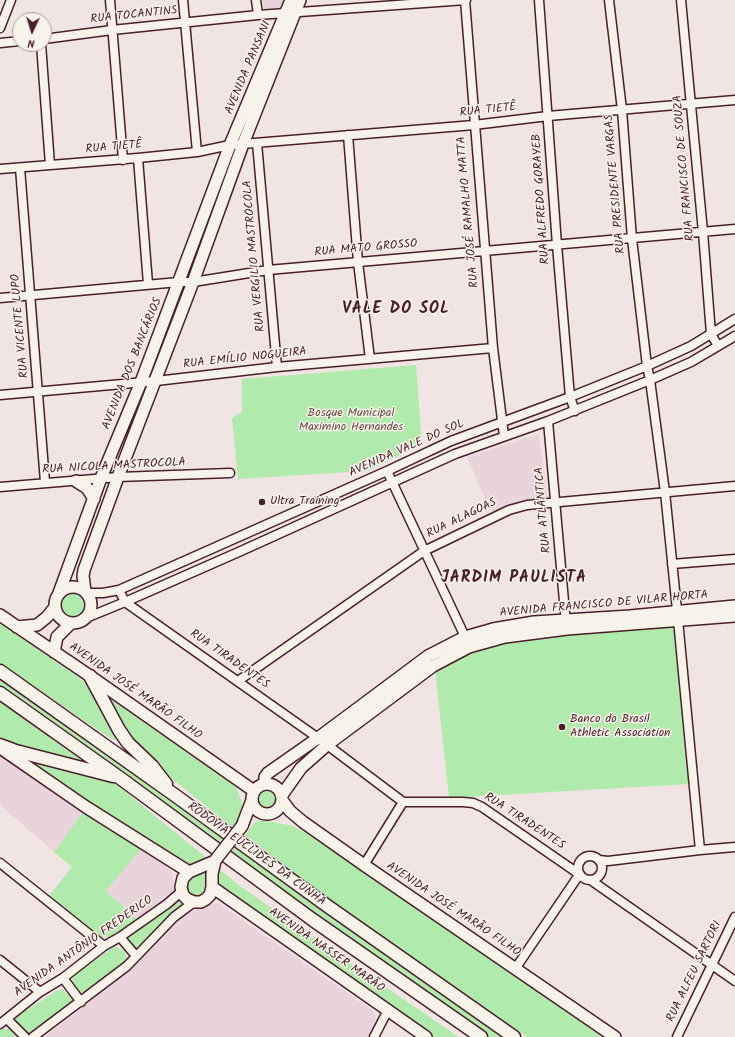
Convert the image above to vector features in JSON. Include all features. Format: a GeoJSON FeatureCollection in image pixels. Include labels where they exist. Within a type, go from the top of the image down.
{"type":"FeatureCollection","features":[{"type":"Feature","properties":{"kind":"highway","name":"RODOVIA EUCLIDES DA CUNHA"},"geometry":{"type":"LineString","coordinates":[[0,671],[176,796],[326,906],[514,1037]]}},
{"type":"Feature","properties":{"kind":"highway"},"geometry":{"type":"LineString","coordinates":[[90,676],[110,716],[128,743],[152,766],[176,796]]}},
{"type":"Feature","properties":{"kind":"highway","name":"RODOVIA EUCLIDES DA CUNHA"},"geometry":{"type":"LineString","coordinates":[[0,693],[120,778],[313,920],[481,1037]]}},
{"type":"Feature","properties":{"kind":"highway"},"geometry":{"type":"LineString","coordinates":[[0,746],[120,778]]}},
{"type":"Feature","properties":{"kind":"main road","name":"AVENIDA PANSANI"},"geometry":{"type":"LineString","coordinates":[[243,144],[291,12],[291,0]]}},
{"type":"Feature","properties":{"kind":"main road","name":"AVENIDA PANSANI"},"geometry":{"type":"LineString","coordinates":[[230,145],[291,12],[300,0]]}},
{"type":"Feature","properties":{"kind":"main road"},"geometry":{"type":"LineString","coordinates":[[55,607],[62,619],[71,623],[82,621],[86,618],[91,608],[91,603],[86,592],[83,576],[84,570],[193,282],[243,144]]}},
{"type":"Feature","properties":{"kind":"main road","name":"AVENIDA DOS BANCÁRIOS"},"geometry":{"type":"LineString","coordinates":[[60,593],[101,478],[179,282],[230,145]]}},
{"type":"Feature","properties":{"kind":"main road"},"geometry":{"type":"LineString","coordinates":[[76,481],[87,488],[94,499]]}},
{"type":"Feature","properties":{"kind":"main road"},"geometry":{"type":"LineString","coordinates":[[18,627],[37,625],[48,617],[55,607],[57,597],[69,587],[80,588],[86,592]]}},
{"type":"Feature","properties":{"kind":"main road","name":"AVENIDA FRANCISCO DE VILAR HORTA"},"geometry":{"type":"LineString","coordinates":[[678,616],[735,606]]}},
{"type":"Feature","properties":{"kind":"main road","name":"AVENIDA JOSÉ MARÃO FILHO"},"geometry":{"type":"LineString","coordinates":[[0,615],[90,676],[253,796]]}},
{"type":"Feature","properties":{"kind":"main road","name":"AVENIDA FRANCISCO DE VILAR HORTA"},"geometry":{"type":"LineString","coordinates":[[265,784],[265,777],[268,773],[322,742],[395,688],[433,666],[467,642],[504,637],[567,625],[678,616],[735,616]]}},
{"type":"Feature","properties":{"kind":"main road"},"geometry":{"type":"LineString","coordinates":[[54,652],[57,637],[71,623]]}},
{"type":"Feature","properties":{"kind":"main road","name":"AVENIDA FRANCISCO DE VILAR HORTA"},"geometry":{"type":"LineString","coordinates":[[282,798],[301,768],[322,742]]}},
{"type":"Feature","properties":{"kind":"main road"},"geometry":{"type":"LineString","coordinates":[[0,746],[86,807],[189,872]]}},
{"type":"Feature","properties":{"kind":"main road"},"geometry":{"type":"LineString","coordinates":[[216,860],[189,872],[183,878],[181,882],[182,891],[186,899],[194,902],[201,902],[206,900],[210,895],[212,887],[211,878],[216,860],[243,825],[257,788],[265,784],[276,786],[280,790],[282,798],[279,808],[276,811],[243,825]]}},
{"type":"Feature","properties":{"kind":"main road"},"geometry":{"type":"LineString","coordinates":[[253,796],[256,809],[259,812],[268,814]]}},
{"type":"Feature","properties":{"kind":"main road","name":"AVENIDA JOSÉ MARÃO FILHO"},"geometry":{"type":"LineString","coordinates":[[282,798],[290,811],[303,822],[615,1037]]}},
{"type":"Feature","properties":{"kind":"main road","name":"AVENIDA NASSER MARÃO"},"geometry":{"type":"LineString","coordinates":[[212,887],[426,1037]]}},
{"type":"Feature","properties":{"kind":"street"},"geometry":{"type":"LineString","coordinates":[[0,28],[11,0]]}},
{"type":"Feature","properties":{"kind":"street"},"geometry":{"type":"LineString","coordinates":[[110,0],[123,160]]}},
{"type":"Feature","properties":{"kind":"street"},"geometry":{"type":"LineString","coordinates":[[183,0],[196,152]]}},
{"type":"Feature","properties":{"kind":"street"},"geometry":{"type":"LineString","coordinates":[[256,0],[258,15]]}},
{"type":"Feature","properties":{"kind":"street","name":"RUA TOCANTINS"},"geometry":{"type":"LineString","coordinates":[[52,38],[112,30],[258,15],[392,3],[465,0]]}},
{"type":"Feature","properties":{"kind":"street","name":"RUA JOSÉ RAMALHO MATTA"},"geometry":{"type":"LineString","coordinates":[[465,0],[484,252],[493,348],[504,436]]}},
{"type":"Feature","properties":{"kind":"street","name":"RUA ALFREDO GORAYEB"},"geometry":{"type":"LineString","coordinates":[[539,0],[570,397],[575,411]]}},
{"type":"Feature","properties":{"kind":"street","name":"RUA PRESIDENTE VARGAS"},"geometry":{"type":"LineString","coordinates":[[609,0],[622,110],[632,239],[646,366],[650,380],[665,492],[700,850]]}},
{"type":"Feature","properties":{"kind":"street","name":"RUA FRANCISCO DE SOUZA"},"geometry":{"type":"LineString","coordinates":[[681,0],[711,334]]}},
{"type":"Feature","properties":{"kind":"street"},"geometry":{"type":"LineString","coordinates":[[0,43],[12,42]]}},
{"type":"Feature","properties":{"kind":"street"},"geometry":{"type":"LineString","coordinates":[[42,52],[50,165]]}},
{"type":"Feature","properties":{"kind":"street","name":"RUA TIETÊ"},"geometry":{"type":"LineString","coordinates":[[0,169],[123,160],[196,152],[230,145],[474,125],[548,116],[735,100]]}},
{"type":"Feature","properties":{"kind":"street"},"geometry":{"type":"LineString","coordinates":[[348,136],[358,262],[370,359]]}},
{"type":"Feature","properties":{"kind":"street","name":"RUA VERGILIO MASTROCOLA"},"geometry":{"type":"LineString","coordinates":[[256,143],[277,367]]}},
{"type":"Feature","properties":{"kind":"street"},"geometry":{"type":"LineString","coordinates":[[138,158],[148,284]]}},
{"type":"Feature","properties":{"kind":"street","name":"RUA VICENTE LUPO"},"geometry":{"type":"LineString","coordinates":[[20,168],[39,391],[45,482]]}},
{"type":"Feature","properties":{"kind":"street","name":"RUA MATO GROSSO"},"geometry":{"type":"LineString","coordinates":[[0,298],[148,284],[193,282],[268,270],[735,229]]}},
{"type":"Feature","properties":{"kind":"street","name":"AVENIDA VALE DO SOL"},"geometry":{"type":"LineString","coordinates":[[86,592],[103,593],[119,590],[451,441],[570,397],[646,366],[691,346],[735,319]]}},
{"type":"Feature","properties":{"kind":"street"},"geometry":{"type":"LineString","coordinates":[[711,334],[718,346]]}},
{"type":"Feature","properties":{"kind":"street","name":"AVENIDA VALE DO SOL"},"geometry":{"type":"LineString","coordinates":[[86,618],[241,551],[455,454],[575,411],[650,380],[691,362],[735,336]]}},
{"type":"Feature","properties":{"kind":"street","name":"RUA EMÍLIO NOGUEIRA"},"geometry":{"type":"LineString","coordinates":[[0,395],[156,381],[277,367],[493,348]]}},
{"type":"Feature","properties":{"kind":"street","name":"RUA ATLÂNTICA"},"geometry":{"type":"LineString","coordinates":[[548,421],[567,625]]}},
{"type":"Feature","properties":{"kind":"street"},"geometry":{"type":"LineString","coordinates":[[387,471],[467,642]]}},
{"type":"Feature","properties":{"kind":"street","name":"RUA NICOLA MASTROCOLA"},"geometry":{"type":"LineString","coordinates":[[0,487],[101,478],[230,473]]}},
{"type":"Feature","properties":{"kind":"street","name":"RUA ALAGOAS"},"geometry":{"type":"LineString","coordinates":[[238,680],[424,551],[509,510],[526,504],[735,486]]}},
{"type":"Feature","properties":{"kind":"street"},"geometry":{"type":"LineString","coordinates":[[236,538],[241,551]]}},
{"type":"Feature","properties":{"kind":"street"},"geometry":{"type":"LineString","coordinates":[[189,559],[195,571]]}},
{"type":"Feature","properties":{"kind":"street"},"geometry":{"type":"LineString","coordinates":[[672,564],[735,559]]}},
{"type":"Feature","properties":{"kind":"street"},"geometry":{"type":"LineString","coordinates":[[119,590],[125,602]]}},
{"type":"Feature","properties":{"kind":"street","name":"RUA TIRADENTES"},"geometry":{"type":"LineString","coordinates":[[125,602],[238,680],[403,802],[473,803],[482,807],[579,877]]}},
{"type":"Feature","properties":{"kind":"street"},"geometry":{"type":"LineString","coordinates":[[364,865],[403,802]]}},
{"type":"Feature","properties":{"kind":"street"},"geometry":{"type":"LineString","coordinates":[[515,969],[579,877],[578,867],[580,860],[583,858],[590,856],[603,863],[700,850],[735,847]]}},
{"type":"Feature","properties":{"kind":"street"},"geometry":{"type":"LineString","coordinates":[[0,863],[104,946]]}},
{"type":"Feature","properties":{"kind":"street"},"geometry":{"type":"LineString","coordinates":[[592,880],[599,876],[603,863]]}},
{"type":"Feature","properties":{"kind":"street"},"geometry":{"type":"LineString","coordinates":[[579,877],[592,880],[735,981]]}},
{"type":"Feature","properties":{"kind":"street","name":"AVENIDA ANTÔNIO FREDERICO"},"geometry":{"type":"LineString","coordinates":[[0,1024],[40,992],[63,978],[104,946],[120,937],[167,904],[182,891]]}},
{"type":"Feature","properties":{"kind":"street"},"geometry":{"type":"LineString","coordinates":[[33,1037],[127,966],[174,917],[194,902]]}},
{"type":"Feature","properties":{"kind":"street","name":"RUA ALFEU SARTORI"},"geometry":{"type":"LineString","coordinates":[[677,1037],[735,917]]}},
{"type":"Feature","properties":{"kind":"street"},"geometry":{"type":"LineString","coordinates":[[120,937],[136,956]]}},
{"type":"Feature","properties":{"kind":"street"},"geometry":{"type":"LineString","coordinates":[[0,960],[40,992]]}},
{"type":"Feature","properties":{"kind":"street"},"geometry":{"type":"LineString","coordinates":[[63,978],[81,1002]]}},
{"type":"Feature","properties":{"kind":"street"},"geometry":{"type":"LineString","coordinates":[[374,1037],[388,1010]]}},
{"type":"Feature","properties":{"kind":"street"},"geometry":{"type":"LineString","coordinates":[[7,1019],[24,1037]]}},
{"type":"Feature","properties":{"kind":"shaded area"},"geometry":{"type":"Polygon","coordinates":[[[262,0],[285,0],[279,8],[265,9],[262,0]]]}},
{"type":"Feature","properties":{"kind":"shaded area"},"geometry":{"type":"Polygon","coordinates":[[[539,434],[548,497],[520,501],[492,513],[467,457],[539,434]]]}},
{"type":"Feature","properties":{"kind":"shaded area"},"geometry":{"type":"Polygon","coordinates":[[[0,751],[85,809],[54,852],[0,805],[0,751]]]}},
{"type":"Feature","properties":{"kind":"shaded area"},"geometry":{"type":"Polygon","coordinates":[[[142,848],[172,872],[174,887],[171,896],[137,919],[106,891],[142,848]]]}},
{"type":"Feature","properties":{"kind":"shaded area"},"geometry":{"type":"Polygon","coordinates":[[[218,903],[373,1011],[376,1018],[374,1028],[369,1037],[44,1037],[132,969],[139,958],[182,916],[207,905],[218,903]]]}},
{"type":"Feature","properties":{"kind":"green space","name":"Bosque Municipal Maximino Hernandes"},"geometry":{"type":"Polygon","coordinates":[[[416,365],[422,445],[366,471],[238,479],[232,418],[242,412],[242,379],[416,365]]]}},
{"type":"Feature","properties":{"kind":"green space"},"geometry":{"type":"Polygon","coordinates":[[[73,590],[84,594],[88,605],[84,616],[73,620],[62,616],[58,605],[62,594],[73,590]]]}},
{"type":"Feature","properties":{"kind":"green space","name":"Banco do Brasil Athletic Association"},"geometry":{"type":"Polygon","coordinates":[[[675,622],[689,784],[449,798],[435,669],[471,650],[506,640],[675,622]]]}},
{"type":"Feature","properties":{"kind":"green space"},"geometry":{"type":"Polygon","coordinates":[[[0,623],[92,687],[119,736],[118,739],[114,740],[107,736],[0,664],[0,623]]]}},
{"type":"Feature","properties":{"kind":"green space"},"geometry":{"type":"Polygon","coordinates":[[[0,676],[225,836],[217,845],[0,688],[0,676]]]}},
{"type":"Feature","properties":{"kind":"green space"},"geometry":{"type":"Polygon","coordinates":[[[103,694],[236,787],[243,808],[240,817],[232,827],[155,765],[131,742],[103,694]]]}},
{"type":"Feature","properties":{"kind":"green space"},"geometry":{"type":"Polygon","coordinates":[[[0,702],[86,763],[88,766],[0,740],[0,702]]]}},
{"type":"Feature","properties":{"kind":"green space"},"geometry":{"type":"Polygon","coordinates":[[[36,762],[112,781],[208,859],[197,866],[181,862],[34,765],[36,762]]]}},
{"type":"Feature","properties":{"kind":"green space"},"geometry":{"type":"Polygon","coordinates":[[[267,786],[277,789],[280,799],[277,809],[267,812],[257,809],[254,799],[257,789],[267,786]]]}},
{"type":"Feature","properties":{"kind":"green space"},"geometry":{"type":"Polygon","coordinates":[[[85,809],[142,848],[106,891],[137,919],[111,938],[95,936],[48,897],[72,867],[54,852],[85,809]]]}},
{"type":"Feature","properties":{"kind":"green space"},"geometry":{"type":"Polygon","coordinates":[[[262,820],[293,826],[332,847],[602,1037],[527,1037],[330,900],[245,835],[256,821],[262,820]]]}},
{"type":"Feature","properties":{"kind":"green space"},"geometry":{"type":"Polygon","coordinates":[[[236,846],[507,1037],[487,1037],[314,917],[230,854],[236,846]]]}},
{"type":"Feature","properties":{"kind":"green space"},"geometry":{"type":"Polygon","coordinates":[[[212,866],[206,891],[200,898],[190,898],[183,883],[185,879],[212,866]]]}},
{"type":"Feature","properties":{"kind":"green space"},"geometry":{"type":"Polygon","coordinates":[[[219,869],[240,886],[334,952],[459,1037],[430,1037],[220,890],[214,882],[219,869]]]}},
{"type":"Feature","properties":{"kind":"green space"},"geometry":{"type":"Polygon","coordinates":[[[175,901],[179,901],[182,906],[171,915],[140,948],[136,949],[133,947],[127,940],[129,935],[169,909],[175,901]]]}},
{"type":"Feature","properties":{"kind":"green space"},"geometry":{"type":"Polygon","coordinates":[[[115,946],[124,951],[128,959],[124,966],[88,992],[80,992],[72,982],[73,976],[115,946]]]}},
{"type":"Feature","properties":{"kind":"green space"},"geometry":{"type":"Polygon","coordinates":[[[62,989],[73,999],[72,1005],[30,1035],[26,1035],[16,1022],[16,1017],[58,990],[62,989]]]}},
{"type":"Feature","properties":{"kind":"green space"},"geometry":{"type":"Polygon","coordinates":[[[9,1028],[16,1037],[0,1037],[0,1030],[9,1028]]]}},
{"type":"Feature","properties":{"kind":"place","name":"Ultra Training"},"geometry":{"type":"Point","coordinates":[262,502]}},
{"type":"Feature","properties":{"kind":"place","name":"Banco do Brasil Athletic Association"},"geometry":{"type":"Point","coordinates":[562,727]}},
{"type":"Feature","properties":{"kind":"district","name":"VALE DO SOL"},"geometry":{"type":"Point","coordinates":[396,310]}},
{"type":"Feature","properties":{"kind":"district","name":"JARDIM PAULISTA"},"geometry":{"type":"Point","coordinates":[514,579]}}]}
